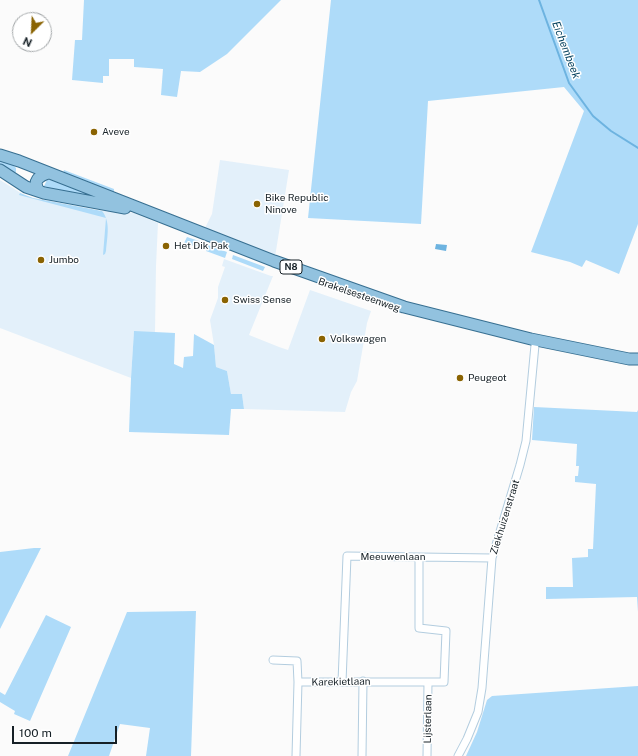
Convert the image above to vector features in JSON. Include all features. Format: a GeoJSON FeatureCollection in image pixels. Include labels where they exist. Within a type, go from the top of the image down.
{"type":"FeatureCollection","features":[{"type":"Feature","properties":{"kind":"main road","name":"Brakelsesteenweg"},"geometry":{"type":"LineString","coordinates":[[0,155],[19,161],[274,261],[404,307],[552,343],[629,359],[638,359]]}},
{"type":"Feature","properties":{"kind":"main road"},"geometry":{"type":"LineString","coordinates":[[12,179],[20,177],[24,173],[24,166],[19,161]]}},
{"type":"Feature","properties":{"kind":"main road","name":"Brakelsesteenweg"},"geometry":{"type":"LineString","coordinates":[[0,170],[26,187],[135,211],[367,299],[447,324],[535,346],[638,367]]}},
{"type":"Feature","properties":{"kind":"main road"},"geometry":{"type":"LineString","coordinates":[[39,191],[36,187],[37,180],[40,175],[48,173]]}},
{"type":"Feature","properties":{"kind":"street","name":"Ziekhuizenstraat"},"geometry":{"type":"LineString","coordinates":[[458,756],[468,739],[478,712],[492,558],[526,441],[535,346]]}},
{"type":"Feature","properties":{"kind":"street","name":"Meeuwenlaan"},"geometry":{"type":"LineString","coordinates":[[342,682],[347,556],[492,558]]}},
{"type":"Feature","properties":{"kind":"street","name":"Karekietlaan"},"geometry":{"type":"LineString","coordinates":[[273,660],[297,661],[298,682],[444,682],[446,631],[419,628],[419,557]]}},
{"type":"Feature","properties":{"kind":"street"},"geometry":{"type":"LineString","coordinates":[[362,756],[364,681]]}},
{"type":"Feature","properties":{"kind":"street"},"geometry":{"type":"LineString","coordinates":[[296,756],[298,682]]}},
{"type":"Feature","properties":{"kind":"street","name":"Lijsterlaan"},"geometry":{"type":"LineString","coordinates":[[427,756],[428,682]]}},
{"type":"Feature","properties":{"kind":"shaded area"},"geometry":{"type":"Polygon","coordinates":[[[84,0],[281,0],[227,54],[200,72],[181,71],[177,97],[161,95],[163,69],[134,67],[134,59],[109,59],[109,76],[103,76],[103,83],[72,80],[75,40],[82,40],[84,0]]]}},
{"type":"Feature","properties":{"kind":"shaded area"},"geometry":{"type":"Polygon","coordinates":[[[331,0],[638,0],[638,224],[619,274],[586,260],[582,267],[570,262],[531,252],[584,111],[564,87],[428,101],[421,224],[308,218],[331,0]]]}},
{"type":"Feature","properties":{"kind":"shaded area"},"geometry":{"type":"Polygon","coordinates":[[[0,159],[11,163],[16,168],[16,172],[14,173],[0,167],[0,159]]]}},
{"type":"Feature","properties":{"kind":"shaded area"},"geometry":{"type":"Polygon","coordinates":[[[220,160],[289,170],[275,257],[204,230],[212,214],[220,160]]]}},
{"type":"Feature","properties":{"kind":"shaded area"},"geometry":{"type":"Polygon","coordinates":[[[64,170],[114,189],[114,192],[63,173],[64,170]]]}},
{"type":"Feature","properties":{"kind":"shaded area"},"geometry":{"type":"Polygon","coordinates":[[[0,180],[24,195],[33,198],[99,211],[113,210],[134,213],[158,223],[155,332],[134,332],[131,378],[0,328],[0,180]]]}},
{"type":"Feature","properties":{"kind":"shaded area"},"geometry":{"type":"Polygon","coordinates":[[[47,180],[51,180],[105,200],[46,189],[44,186],[47,180]]]}},
{"type":"Feature","properties":{"kind":"shaded area"},"geometry":{"type":"Polygon","coordinates":[[[20,193],[33,198],[102,211],[106,218],[19,195],[20,193]]]}},
{"type":"Feature","properties":{"kind":"shaded area"},"geometry":{"type":"Polygon","coordinates":[[[106,218],[108,235],[106,251],[103,255],[106,218]]]}},
{"type":"Feature","properties":{"kind":"shaded area"},"geometry":{"type":"Polygon","coordinates":[[[187,237],[202,242],[200,248],[184,243],[187,237]]]}},
{"type":"Feature","properties":{"kind":"shaded area"},"geometry":{"type":"Polygon","coordinates":[[[436,244],[447,245],[446,251],[435,249],[436,244]]]}},
{"type":"Feature","properties":{"kind":"shaded area"},"geometry":{"type":"Polygon","coordinates":[[[208,245],[227,252],[225,258],[206,251],[208,245]]]}},
{"type":"Feature","properties":{"kind":"shaded area"},"geometry":{"type":"Polygon","coordinates":[[[233,255],[265,267],[263,271],[232,259],[233,255]]]}},
{"type":"Feature","properties":{"kind":"shaded area"},"geometry":{"type":"Polygon","coordinates":[[[224,259],[273,276],[249,335],[279,347],[288,350],[310,290],[371,311],[367,323],[357,381],[351,392],[345,412],[244,409],[242,394],[231,394],[227,371],[216,367],[210,320],[218,298],[218,287],[225,267],[222,266],[224,259]]]}},
{"type":"Feature","properties":{"kind":"shaded area"},"geometry":{"type":"Polygon","coordinates":[[[134,331],[175,333],[174,364],[183,368],[184,357],[193,356],[194,334],[214,345],[216,367],[227,371],[231,394],[242,394],[244,409],[231,409],[229,435],[129,432],[134,331]]]}},
{"type":"Feature","properties":{"kind":"shaded area"},"geometry":{"type":"Polygon","coordinates":[[[534,407],[637,412],[638,410],[638,612],[637,597],[546,599],[546,587],[573,587],[572,558],[588,557],[588,549],[593,549],[596,484],[575,482],[575,476],[578,476],[579,466],[576,466],[577,444],[532,440],[534,407]]]}},
{"type":"Feature","properties":{"kind":"shaded area"},"geometry":{"type":"Polygon","coordinates":[[[41,548],[0,629],[0,552],[41,548]]]}},
{"type":"Feature","properties":{"kind":"shaded area"},"geometry":{"type":"Polygon","coordinates":[[[196,611],[191,756],[146,756],[150,728],[120,724],[109,756],[68,756],[127,612],[196,611]]]}},
{"type":"Feature","properties":{"kind":"shaded area"},"geometry":{"type":"Polygon","coordinates":[[[46,615],[71,627],[30,721],[14,714],[15,711],[0,702],[0,692],[5,695],[46,615]]]}},
{"type":"Feature","properties":{"kind":"shaded area"},"geometry":{"type":"Polygon","coordinates":[[[638,686],[638,756],[466,756],[477,732],[487,700],[492,696],[638,686]]]}},
{"type":"Feature","properties":{"kind":"waterway","name":"Eichembeek"},"geometry":{"type":"LineString","coordinates":[[539,0],[569,83],[593,116],[611,131],[638,148]]}},
{"type":"Feature","properties":{"kind":"place","name":"Aveve"},"geometry":{"type":"Point","coordinates":[94,132]}},
{"type":"Feature","properties":{"kind":"place","name":"Bike Republic Ninove"},"geometry":{"type":"Point","coordinates":[257,204]}},
{"type":"Feature","properties":{"kind":"place","name":"Het Dik Pak"},"geometry":{"type":"Point","coordinates":[166,246]}},
{"type":"Feature","properties":{"kind":"place","name":"Jumbo"},"geometry":{"type":"Point","coordinates":[41,260]}},
{"type":"Feature","properties":{"kind":"place","name":"Swiss Sense"},"geometry":{"type":"Point","coordinates":[225,300]}},
{"type":"Feature","properties":{"kind":"place","name":"Volkswagen"},"geometry":{"type":"Point","coordinates":[322,339]}},
{"type":"Feature","properties":{"kind":"place","name":"Peugeot"},"geometry":{"type":"Point","coordinates":[460,378]}}]}
